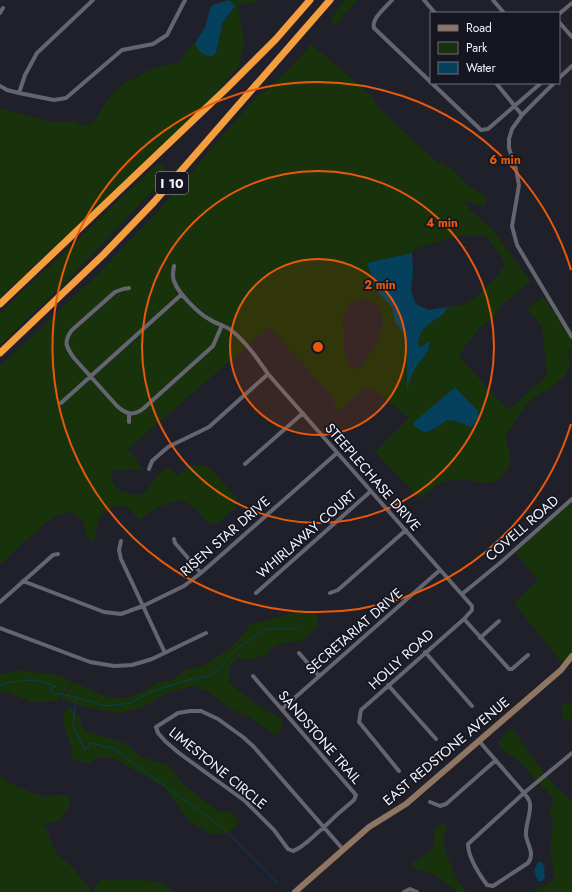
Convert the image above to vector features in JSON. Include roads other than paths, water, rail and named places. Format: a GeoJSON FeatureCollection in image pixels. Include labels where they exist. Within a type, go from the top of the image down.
{"type":"FeatureCollection","features":[{"type":"Feature","properties":{"kind":"highway","name":"I 10"},"geometry":{"type":"LineString","coordinates":[[0,304],[227,88],[276,39],[310,0]]}},
{"type":"Feature","properties":{"kind":"highway","name":"I 10"},"geometry":{"type":"LineString","coordinates":[[0,352],[103,256],[154,202],[330,0]]}},
{"type":"Feature","properties":{"kind":"street"},"geometry":{"type":"LineString","coordinates":[[20,93],[25,75],[37,53],[93,0]]}},
{"type":"Feature","properties":{"kind":"street"},"geometry":{"type":"LineString","coordinates":[[0,86],[7,90],[54,100],[66,98],[122,50],[153,44],[167,35],[185,0]]}},
{"type":"Feature","properties":{"kind":"street"},"geometry":{"type":"LineString","coordinates":[[392,0],[374,20],[373,26],[430,81]]}},
{"type":"Feature","properties":{"kind":"street"},"geometry":{"type":"LineString","coordinates":[[424,0],[434,12]]}},
{"type":"Feature","properties":{"kind":"street"},"geometry":{"type":"LineString","coordinates":[[493,0],[503,12]]}},
{"type":"Feature","properties":{"kind":"street"},"geometry":{"type":"LineString","coordinates":[[560,13],[572,3]]}},
{"type":"Feature","properties":{"kind":"street"},"geometry":{"type":"LineString","coordinates":[[0,13],[3,8]]}},
{"type":"Feature","properties":{"kind":"street"},"geometry":{"type":"LineString","coordinates":[[560,23],[572,37]]}},
{"type":"Feature","properties":{"kind":"street"},"geometry":{"type":"LineString","coordinates":[[560,77],[572,66]]}},
{"type":"Feature","properties":{"kind":"street"},"geometry":{"type":"LineString","coordinates":[[433,84],[480,130],[486,130],[540,84]]}},
{"type":"Feature","properties":{"kind":"street"},"geometry":{"type":"LineString","coordinates":[[497,84],[515,105],[517,111],[522,115]]}},
{"type":"Feature","properties":{"kind":"street"},"geometry":{"type":"LineString","coordinates":[[553,84],[522,115],[512,129],[509,139],[509,148],[516,169],[519,185],[512,218],[512,226],[517,246],[572,337]]}},
{"type":"Feature","properties":{"kind":"street","name":"STEEPLECHASE DRIVE"},"geometry":{"type":"LineString","coordinates":[[174,266],[174,281],[182,294],[202,315],[229,329],[240,338],[256,356],[268,374],[462,594]]}},
{"type":"Feature","properties":{"kind":"street"},"geometry":{"type":"LineString","coordinates":[[129,288],[115,292],[72,330],[66,341],[69,350],[123,412],[129,414],[139,412],[144,408],[212,346],[222,325]]}},
{"type":"Feature","properties":{"kind":"street"},"geometry":{"type":"LineString","coordinates":[[61,403],[182,294]]}},
{"type":"Feature","properties":{"kind":"street"},"geometry":{"type":"LineString","coordinates":[[148,469],[152,461],[168,447],[209,427],[268,374]]}},
{"type":"Feature","properties":{"kind":"street"},"geometry":{"type":"LineString","coordinates":[[245,464],[303,413]]}},
{"type":"Feature","properties":{"kind":"street"},"geometry":{"type":"LineString","coordinates":[[129,414],[129,422]]}},
{"type":"Feature","properties":{"kind":"street","name":"RISEN STAR DRIVE"},"geometry":{"type":"LineString","coordinates":[[23,581],[104,612],[121,614],[143,606],[184,586],[201,573],[337,453]]}},
{"type":"Feature","properties":{"kind":"street","name":"WHIRLAWAY COURT"},"geometry":{"type":"LineString","coordinates":[[256,593],[371,491]]}},
{"type":"Feature","properties":{"kind":"street","name":"COVELL ROAD"},"geometry":{"type":"LineString","coordinates":[[462,594],[572,499]]}},
{"type":"Feature","properties":{"kind":"street"},"geometry":{"type":"LineString","coordinates":[[330,593],[338,590],[406,530]]}},
{"type":"Feature","properties":{"kind":"street"},"geometry":{"type":"LineString","coordinates":[[174,539],[175,543],[201,573]]}},
{"type":"Feature","properties":{"kind":"street"},"geometry":{"type":"LineString","coordinates":[[121,541],[119,550],[120,559],[165,653]]}},
{"type":"Feature","properties":{"kind":"street"},"geometry":{"type":"LineString","coordinates":[[0,602],[53,555],[58,554]]}},
{"type":"Feature","properties":{"kind":"street","name":"SECRETARIAT DRIVE"},"geometry":{"type":"LineString","coordinates":[[282,709],[440,570]]}},
{"type":"Feature","properties":{"kind":"street"},"geometry":{"type":"LineString","coordinates":[[462,594],[472,606],[472,610],[464,619],[509,669],[512,669],[528,655]]}},
{"type":"Feature","properties":{"kind":"street","name":"HOLLY ROAD"},"geometry":{"type":"LineString","coordinates":[[399,771],[359,722],[361,710],[464,619]]}},
{"type":"Feature","properties":{"kind":"street"},"geometry":{"type":"LineString","coordinates":[[480,638],[499,621]]}},
{"type":"Feature","properties":{"kind":"street"},"geometry":{"type":"LineString","coordinates":[[0,628],[84,660],[107,666],[132,665],[152,659],[206,633]]}},
{"type":"Feature","properties":{"kind":"street"},"geometry":{"type":"LineString","coordinates":[[425,652],[472,706]]}},
{"type":"Feature","properties":{"kind":"street"},"geometry":{"type":"LineString","coordinates":[[299,653],[319,676]]}},
{"type":"Feature","properties":{"kind":"street","name":"EAST REDSTONE AVENUE"},"geometry":{"type":"LineString","coordinates":[[295,892],[369,827],[406,804],[561,670],[572,656]]}},
{"type":"Feature","properties":{"kind":"street","name":"SANDSTONE TRAIL"},"geometry":{"type":"LineString","coordinates":[[253,676],[356,795],[354,800],[324,827]]}},
{"type":"Feature","properties":{"kind":"street"},"geometry":{"type":"LineString","coordinates":[[388,685],[436,739]]}},
{"type":"Feature","properties":{"kind":"street","name":"LIMESTONE CIRCLE"},"geometry":{"type":"LineString","coordinates":[[324,827],[298,849],[293,851],[288,849],[274,830],[245,801],[179,753],[158,733],[156,727],[178,713],[190,711],[201,712],[218,719],[254,747],[324,827],[343,850]]}},
{"type":"Feature","properties":{"kind":"street"},"geometry":{"type":"LineString","coordinates":[[479,741],[524,793],[530,804],[526,833],[532,856],[531,859],[493,886],[486,885],[479,875],[468,850],[468,844],[524,793],[572,753]]}},
{"type":"Feature","properties":{"kind":"street"},"geometry":{"type":"LineString","coordinates":[[430,802],[440,806],[446,804],[496,760]]}},
{"type":"Feature","properties":{"kind":"street"},"geometry":{"type":"LineString","coordinates":[[404,892],[410,889],[417,892]]}},
{"type":"Feature","properties":{"kind":"water"},"geometry":{"type":"Polygon","coordinates":[[[229,0],[235,6],[222,24],[216,53],[209,56],[200,52],[195,45],[205,27],[212,5],[229,0]]]}},
{"type":"Feature","properties":{"kind":"water"},"geometry":{"type":"Polygon","coordinates":[[[412,253],[413,271],[411,292],[416,304],[428,310],[448,307],[422,331],[419,337],[418,345],[422,347],[429,341],[429,346],[413,373],[407,392],[407,347],[403,333],[395,322],[392,307],[377,291],[367,263],[412,253]]]}},
{"type":"Feature","properties":{"kind":"water"},"geometry":{"type":"Polygon","coordinates":[[[455,387],[479,412],[476,422],[471,427],[456,421],[447,420],[430,431],[425,432],[417,428],[413,423],[455,387]]]}},
{"type":"Feature","properties":{"kind":"water"},"geometry":{"type":"Polygon","coordinates":[[[538,862],[541,862],[544,865],[545,877],[542,881],[538,881],[534,871],[538,862]]]}},
{"type":"Feature","properties":{"kind":"waterway"},"geometry":{"type":"LineString","coordinates":[[76,697],[105,706],[130,703],[151,692],[184,681],[212,675],[237,649],[266,629],[298,629]]}},
{"type":"Feature","properties":{"kind":"waterway"},"geometry":{"type":"LineString","coordinates":[[0,685],[10,682],[36,680],[56,686],[50,689],[53,693],[76,697],[73,725],[85,750],[91,743],[114,749],[222,827],[278,884]]}}]}
